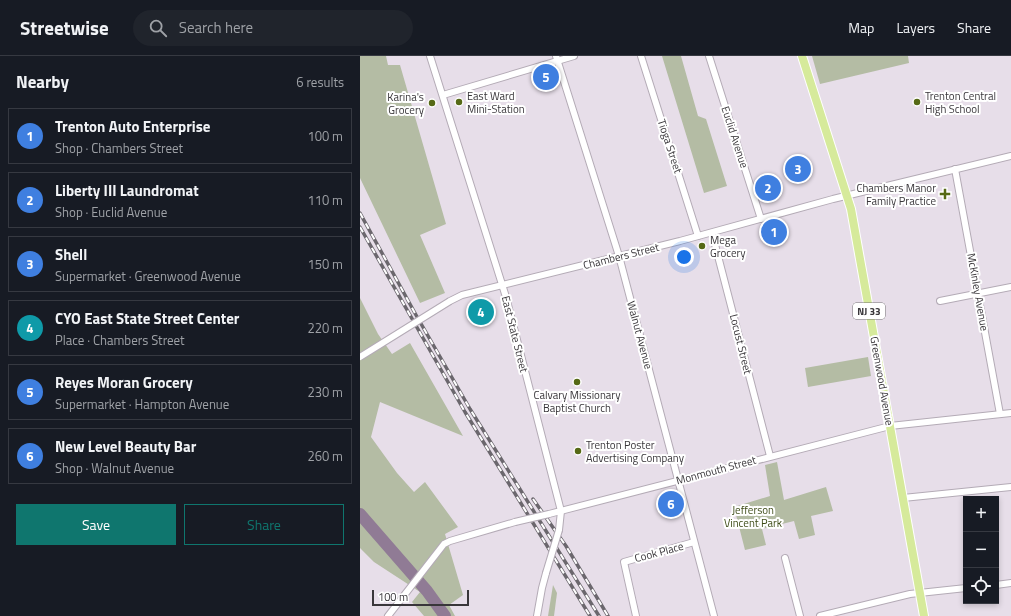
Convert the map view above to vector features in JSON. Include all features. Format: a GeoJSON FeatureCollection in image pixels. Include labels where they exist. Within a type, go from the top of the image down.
{"type":"FeatureCollection","features":[{"type":"Feature","properties":{"kind":"main road","name":"Greenwood Avenue"},"geometry":{"type":"LineString","coordinates":[[802,56],[851,209],[924,616]]}},
{"type":"Feature","properties":{"kind":"street","name":"East State Street"},"geometry":{"type":"LineString","coordinates":[[430,56],[503,285],[561,511],[559,530],[542,588],[537,616]]}},
{"type":"Feature","properties":{"kind":"street"},"geometry":{"type":"LineString","coordinates":[[443,95],[557,58],[574,56]]}},
{"type":"Feature","properties":{"kind":"street","name":"Tioga Street"},"geometry":{"type":"LineString","coordinates":[[640,56],[698,236]]}},
{"type":"Feature","properties":{"kind":"street","name":"Euclid Avenue"},"geometry":{"type":"LineString","coordinates":[[709,56],[761,219]]}},
{"type":"Feature","properties":{"kind":"street","name":"Walnut Avenue"},"geometry":{"type":"LineString","coordinates":[[557,58],[619,256],[714,616]]}},
{"type":"Feature","properties":{"kind":"street","name":"Chambers Street"},"geometry":{"type":"LineString","coordinates":[[360,357],[462,295],[712,233],[847,196],[1011,156]]}},
{"type":"Feature","properties":{"kind":"street","name":"McKinley Avenue"},"geometry":{"type":"LineString","coordinates":[[955,169],[1000,414]]}},
{"type":"Feature","properties":{"kind":"street","name":"Locust Street"},"geometry":{"type":"LineString","coordinates":[[712,233],[770,456]]}},
{"type":"Feature","properties":{"kind":"street"},"geometry":{"type":"LineString","coordinates":[[940,301],[1011,287]]}},
{"type":"Feature","properties":{"kind":"street","name":"Monmouth Street"},"geometry":{"type":"LineString","coordinates":[[388,616],[444,544],[450,541],[516,522],[890,426],[1011,413]]}},
{"type":"Feature","properties":{"kind":"street"},"geometry":{"type":"LineString","coordinates":[[903,498],[1011,487]]}},
{"type":"Feature","properties":{"kind":"street","name":"Cook Place"},"geometry":{"type":"LineString","coordinates":[[636,616],[624,562],[694,542]]}},
{"type":"Feature","properties":{"kind":"street"},"geometry":{"type":"LineString","coordinates":[[785,558],[800,616]]}},
{"type":"Feature","properties":{"kind":"street"},"geometry":{"type":"LineString","coordinates":[[999,585],[1011,583]]}},
{"type":"Feature","properties":{"kind":"street"},"geometry":{"type":"LineString","coordinates":[[820,616],[920,593],[963,588]]}},
{"type":"Feature","properties":{"kind":"green space"},"geometry":{"type":"Polygon","coordinates":[[[360,56],[386,56],[388,65],[400,65],[446,224],[420,235],[445,293],[420,303],[360,178],[360,56]]]}},
{"type":"Feature","properties":{"kind":"green space"},"geometry":{"type":"Polygon","coordinates":[[[662,56],[681,56],[698,116],[706,119],[727,186],[704,193],[662,56]]]}},
{"type":"Feature","properties":{"kind":"green space"},"geometry":{"type":"Polygon","coordinates":[[[812,56],[908,56],[909,63],[820,84],[812,56]]]}},
{"type":"Feature","properties":{"kind":"green space"},"geometry":{"type":"Polygon","coordinates":[[[360,298],[378,334],[392,354],[410,343],[463,436],[380,402],[371,437],[397,473],[414,492],[425,482],[458,527],[445,534],[463,595],[449,605],[455,616],[424,616],[412,602],[420,592],[374,562],[360,548],[360,298]]]}},
{"type":"Feature","properties":{"kind":"green space"},"geometry":{"type":"Polygon","coordinates":[[[868,357],[871,376],[808,387],[805,368],[868,357]]]}},
{"type":"Feature","properties":{"kind":"green space","name":"Jefferson Vincent Park"},"geometry":{"type":"Polygon","coordinates":[[[777,462],[784,500],[826,487],[833,511],[811,516],[815,535],[799,539],[794,521],[762,529],[766,545],[745,550],[734,507],[770,496],[765,465],[777,462]]]}},
{"type":"Feature","properties":{"kind":"green space"},"geometry":{"type":"Polygon","coordinates":[[[553,585],[557,593],[554,616],[548,616],[553,585]]]}},
{"type":"Feature","properties":{"kind":"waterway"},"geometry":{"type":"LineString","coordinates":[[360,514],[427,591],[445,616]]}},
{"type":"Feature","properties":{"kind":"railway"},"geometry":{"type":"LineString","coordinates":[[360,213],[470,409],[599,616]]}},
{"type":"Feature","properties":{"kind":"railway"},"geometry":{"type":"LineString","coordinates":[[360,227],[465,412],[590,616]]}},
{"type":"Feature","properties":{"kind":"railway"},"geometry":{"type":"LineString","coordinates":[[533,499],[566,546],[608,616]]}},
{"type":"Feature","properties":{"kind":"place","name":"Reyes Moran Grocery"},"geometry":{"type":"Point","coordinates":[546,77]}},
{"type":"Feature","properties":{"kind":"place","name":"East Ward Mini-Station"},"geometry":{"type":"Point","coordinates":[459,102]}},
{"type":"Feature","properties":{"kind":"place","name":"Trenton Central High School"},"geometry":{"type":"Point","coordinates":[917,102]}},
{"type":"Feature","properties":{"kind":"place","name":"Karina's Grocery"},"geometry":{"type":"Point","coordinates":[432,103]}},
{"type":"Feature","properties":{"kind":"place","name":"Shell"},"geometry":{"type":"Point","coordinates":[798,169]}},
{"type":"Feature","properties":{"kind":"place","name":"Liberty III Laundromat"},"geometry":{"type":"Point","coordinates":[768,188]}},
{"type":"Feature","properties":{"kind":"place","name":"Chambers Manor Family Practice"},"geometry":{"type":"Point","coordinates":[945,194]}},
{"type":"Feature","properties":{"kind":"place","name":"Trenton Auto Enterprise"},"geometry":{"type":"Point","coordinates":[774,232]}},
{"type":"Feature","properties":{"kind":"place","name":"Mega Grocery"},"geometry":{"type":"Point","coordinates":[702,246]}},
{"type":"Feature","properties":{"kind":"place","name":"CYO East State Street Center"},"geometry":{"type":"Point","coordinates":[481,312]}},
{"type":"Feature","properties":{"kind":"place","name":"Calvary Missionary Baptist Church"},"geometry":{"type":"Point","coordinates":[577,382]}},
{"type":"Feature","properties":{"kind":"place","name":"Trenton Poster Advertising Company"},"geometry":{"type":"Point","coordinates":[578,451]}},
{"type":"Feature","properties":{"kind":"place","name":"New Level Beauty Bar"},"geometry":{"type":"Point","coordinates":[671,504]}}]}
